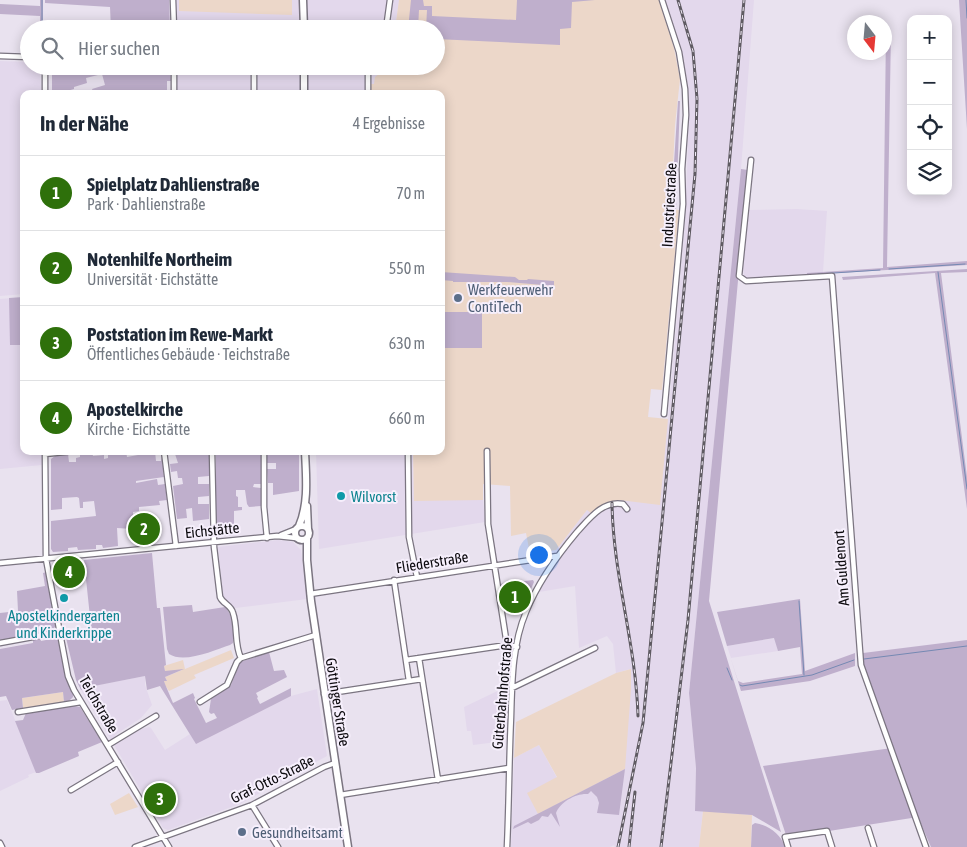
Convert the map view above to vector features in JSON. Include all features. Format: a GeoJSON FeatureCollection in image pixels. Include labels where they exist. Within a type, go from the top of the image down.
{"type":"FeatureCollection","features":[{"type":"Feature","properties":{"kind":"main road"},"geometry":{"type":"LineString","coordinates":[[303,0],[304,20]]}},
{"type":"Feature","properties":{"kind":"main road"},"geometry":{"type":"LineString","coordinates":[[304,75],[304,90]]}},
{"type":"Feature","properties":{"kind":"main road","name":"Göttinger Straße"},"geometry":{"type":"LineString","coordinates":[[301,539],[309,533],[306,498],[306,455]]}},
{"type":"Feature","properties":{"kind":"main road","name":"Göttinger Straße"},"geometry":{"type":"LineString","coordinates":[[306,498],[302,518],[294,532],[301,539],[307,560],[324,694],[348,847]]}},
{"type":"Feature","properties":{"kind":"main road"},"geometry":{"type":"LineString","coordinates":[[297,528],[304,526],[308,530]]}},
{"type":"Feature","properties":{"kind":"street"},"geometry":{"type":"LineString","coordinates":[[173,0],[174,20]]}},
{"type":"Feature","properties":{"kind":"street"},"geometry":{"type":"LineString","coordinates":[[387,20],[390,0]]}},
{"type":"Feature","properties":{"kind":"street","name":"Industriestraße"},"geometry":{"type":"LineString","coordinates":[[662,0],[681,62],[686,115],[682,169],[683,204],[664,414]]}},
{"type":"Feature","properties":{"kind":"street"},"geometry":{"type":"LineString","coordinates":[[0,56],[20,57]]}},
{"type":"Feature","properties":{"kind":"street"},"geometry":{"type":"LineString","coordinates":[[45,75],[45,90]]}},
{"type":"Feature","properties":{"kind":"street"},"geometry":{"type":"LineString","coordinates":[[174,75],[174,90]]}},
{"type":"Feature","properties":{"kind":"street"},"geometry":{"type":"LineString","coordinates":[[254,75],[254,90]]}},
{"type":"Feature","properties":{"kind":"street"},"geometry":{"type":"LineString","coordinates":[[368,75],[368,90]]}},
{"type":"Feature","properties":{"kind":"street","name":"Am Guldenort"},"geometry":{"type":"LineString","coordinates":[[750,160],[739,276],[746,281],[832,276],[860,665],[926,847]]}},
{"type":"Feature","properties":{"kind":"street"},"geometry":{"type":"LineString","coordinates":[[487,451],[488,524],[507,645]]}},
{"type":"Feature","properties":{"kind":"street","name":"Teichstraße"},"geometry":{"type":"LineString","coordinates":[[46,455],[46,559],[68,676],[81,702],[169,847]]}},
{"type":"Feature","properties":{"kind":"street"},"geometry":{"type":"LineString","coordinates":[[165,455],[176,546]]}},
{"type":"Feature","properties":{"kind":"street"},"geometry":{"type":"LineString","coordinates":[[212,455],[214,542],[220,597],[233,611],[241,658]]}},
{"type":"Feature","properties":{"kind":"street"},"geometry":{"type":"LineString","coordinates":[[264,455],[264,507],[267,538]]}},
{"type":"Feature","properties":{"kind":"street"},"geometry":{"type":"LineString","coordinates":[[408,455],[409,537],[417,577]]}},
{"type":"Feature","properties":{"kind":"street","name":"Güterbahnhofstraße"},"geometry":{"type":"LineString","coordinates":[[507,847],[512,688],[517,647],[526,612],[557,556],[597,510],[618,503],[623,504],[627,509]]}},
{"type":"Feature","properties":{"kind":"street","name":"Eichstätte"},"geometry":{"type":"LineString","coordinates":[[0,563],[267,538],[297,528]]}},
{"type":"Feature","properties":{"kind":"street","name":"Eichstätte"},"geometry":{"type":"LineString","coordinates":[[277,536],[301,539]]}},
{"type":"Feature","properties":{"kind":"street","name":"Fliederstraße"},"geometry":{"type":"LineString","coordinates":[[310,594],[557,556]]}},
{"type":"Feature","properties":{"kind":"street"},"geometry":{"type":"LineString","coordinates":[[394,580],[409,680]]}},
{"type":"Feature","properties":{"kind":"street"},"geometry":{"type":"LineString","coordinates":[[0,643],[60,632]]}},
{"type":"Feature","properties":{"kind":"street"},"geometry":{"type":"LineString","coordinates":[[200,702],[227,685],[237,662],[241,658],[316,636]]}},
{"type":"Feature","properties":{"kind":"street"},"geometry":{"type":"LineString","coordinates":[[406,660],[507,645],[517,647]]}},
{"type":"Feature","properties":{"kind":"street"},"geometry":{"type":"LineString","coordinates":[[512,688],[595,648]]}},
{"type":"Feature","properties":{"kind":"street"},"geometry":{"type":"LineString","coordinates":[[419,658],[438,780]]}},
{"type":"Feature","properties":{"kind":"street"},"geometry":{"type":"LineString","coordinates":[[324,694],[422,679]]}},
{"type":"Feature","properties":{"kind":"street"},"geometry":{"type":"LineString","coordinates":[[18,712],[81,702]]}},
{"type":"Feature","properties":{"kind":"street"},"geometry":{"type":"LineString","coordinates":[[108,745],[156,716]]}},
{"type":"Feature","properties":{"kind":"street"},"geometry":{"type":"LineString","coordinates":[[71,790],[118,762]]}},
{"type":"Feature","properties":{"kind":"street","name":"Graf-Otto-Straße"},"geometry":{"type":"LineString","coordinates":[[135,847],[252,805],[335,763]]}},
{"type":"Feature","properties":{"kind":"street"},"geometry":{"type":"LineString","coordinates":[[340,795],[509,768]]}},
{"type":"Feature","properties":{"kind":"street"},"geometry":{"type":"LineString","coordinates":[[252,805],[278,847]]}},
{"type":"Feature","properties":{"kind":"street"},"geometry":{"type":"LineString","coordinates":[[868,828],[874,847]]}},
{"type":"Feature","properties":{"kind":"street"},"geometry":{"type":"LineString","coordinates":[[788,847],[785,837],[827,831],[832,847]]}},
{"type":"Feature","properties":{"kind":"street"},"geometry":{"type":"LineString","coordinates":[[0,843],[2,847]]}},
{"type":"Feature","properties":{"kind":"shaded area"},"geometry":{"type":"Polygon","coordinates":[[[40,0],[43,0],[43,20],[40,20],[40,16],[0,14],[0,4],[40,6],[40,0]]]}},
{"type":"Feature","properties":{"kind":"shaded area"},"geometry":{"type":"Polygon","coordinates":[[[45,0],[169,0],[170,20],[111,20],[110,7],[45,3],[45,0]]]}},
{"type":"Feature","properties":{"kind":"shaded area"},"geometry":{"type":"Polygon","coordinates":[[[169,0],[399,0],[396,20],[170,20],[169,0]]]}},
{"type":"Feature","properties":{"kind":"shaded area"},"geometry":{"type":"Polygon","coordinates":[[[179,0],[292,0],[292,15],[179,11],[179,0]]]}},
{"type":"Feature","properties":{"kind":"shaded area"},"geometry":{"type":"Polygon","coordinates":[[[399,0],[659,0],[674,48],[680,79],[675,125],[671,209],[679,210],[662,390],[651,389],[648,417],[668,419],[660,505],[619,500],[598,507],[591,513],[587,510],[556,550],[530,554],[526,533],[511,536],[510,486],[483,484],[483,500],[414,501],[413,455],[445,455],[445,348],[482,348],[482,312],[445,312],[445,90],[370,90],[370,84],[374,84],[375,77],[378,75],[445,75],[445,20],[396,20],[399,0]]]}},
{"type":"Feature","properties":{"kind":"shaded area"},"geometry":{"type":"Polygon","coordinates":[[[411,0],[423,0],[424,6],[432,6],[432,16],[516,20],[517,0],[595,0],[572,2],[571,28],[560,29],[560,45],[445,39],[445,20],[426,20],[427,10],[419,10],[418,20],[409,20],[411,0]]]}},
{"type":"Feature","properties":{"kind":"shaded area"},"geometry":{"type":"Polygon","coordinates":[[[664,0],[754,0],[741,169],[689,693],[696,768],[695,810],[703,811],[699,847],[615,847],[614,845],[610,847],[511,847],[514,758],[539,745],[557,778],[539,814],[630,669],[616,673],[613,644],[607,636],[579,648],[575,586],[539,592],[561,550],[556,550],[587,510],[619,500],[668,420],[685,224],[689,115],[684,60],[664,0]]]}},
{"type":"Feature","properties":{"kind":"shaded area"},"geometry":{"type":"Polygon","coordinates":[[[959,0],[967,0],[967,129],[959,0]]]}},
{"type":"Feature","properties":{"kind":"shaded area"},"geometry":{"type":"Polygon","coordinates":[[[886,60],[891,60],[887,267],[967,261],[967,265],[807,275],[807,273],[883,268],[886,60]]]}},
{"type":"Feature","properties":{"kind":"shaded area"},"geometry":{"type":"Polygon","coordinates":[[[0,61],[20,62],[20,75],[40,75],[41,90],[20,90],[20,294],[0,296],[0,61]]]}},
{"type":"Feature","properties":{"kind":"shaded area"},"geometry":{"type":"Polygon","coordinates":[[[52,75],[98,75],[86,78],[87,83],[74,87],[74,89],[52,90],[52,75]]]}},
{"type":"Feature","properties":{"kind":"shaded area"},"geometry":{"type":"Polygon","coordinates":[[[102,75],[170,75],[171,81],[167,81],[167,90],[92,89],[105,85],[102,75]]]}},
{"type":"Feature","properties":{"kind":"shaded area"},"geometry":{"type":"Polygon","coordinates":[[[175,75],[381,75],[374,84],[370,84],[370,90],[175,90],[175,75]]]}},
{"type":"Feature","properties":{"kind":"shaded area"},"geometry":{"type":"Polygon","coordinates":[[[678,101],[680,101],[676,210],[671,209],[678,101]]]}},
{"type":"Feature","properties":{"kind":"shaded area"},"geometry":{"type":"Polygon","coordinates":[[[741,169],[748,170],[709,601],[781,832],[752,815],[695,811],[696,768],[689,693],[741,169]]]}},
{"type":"Feature","properties":{"kind":"shaded area"},"geometry":{"type":"Polygon","coordinates":[[[797,209],[827,211],[823,272],[787,276],[747,278],[744,276],[748,210],[797,209]]]}},
{"type":"Feature","properties":{"kind":"shaded area"},"geometry":{"type":"Polygon","coordinates":[[[967,269],[967,272],[941,273],[967,477],[967,509],[935,273],[843,280],[842,277],[967,269]]]}},
{"type":"Feature","properties":{"kind":"shaded area"},"geometry":{"type":"Polygon","coordinates":[[[445,272],[515,277],[519,280],[554,281],[554,286],[507,282],[445,280],[445,272]]]}},
{"type":"Feature","properties":{"kind":"shaded area"},"geometry":{"type":"Polygon","coordinates":[[[20,297],[20,455],[42,455],[42,465],[0,469],[0,299],[20,297]]]}},
{"type":"Feature","properties":{"kind":"shaded area"},"geometry":{"type":"Polygon","coordinates":[[[20,297],[20,345],[10,345],[9,298],[20,297]]]}},
{"type":"Feature","properties":{"kind":"shaded area"},"geometry":{"type":"Polygon","coordinates":[[[445,312],[482,312],[482,348],[445,348],[445,312]]]}},
{"type":"Feature","properties":{"kind":"shaded area"},"geometry":{"type":"Polygon","coordinates":[[[62,455],[68,455],[69,462],[76,462],[76,458],[80,457],[80,455],[104,455],[104,459],[108,458],[108,455],[127,455],[127,457],[155,455],[156,461],[161,461],[162,456],[164,477],[136,481],[136,483],[157,479],[158,485],[165,484],[167,500],[159,501],[160,505],[139,507],[139,511],[133,512],[134,533],[132,533],[132,529],[117,528],[118,546],[103,548],[102,545],[96,545],[96,549],[78,550],[77,547],[68,548],[68,551],[53,552],[51,549],[51,521],[96,516],[94,501],[83,502],[83,508],[80,508],[79,498],[77,497],[62,498],[62,509],[51,510],[51,459],[62,455]]]}},
{"type":"Feature","properties":{"kind":"shaded area"},"geometry":{"type":"Polygon","coordinates":[[[175,455],[209,455],[209,476],[198,477],[198,484],[209,484],[209,496],[198,497],[198,504],[209,504],[209,519],[193,521],[192,508],[186,509],[187,518],[177,519],[173,486],[183,484],[182,478],[178,478],[177,471],[171,472],[170,464],[178,463],[175,455]]]}},
{"type":"Feature","properties":{"kind":"shaded area"},"geometry":{"type":"Polygon","coordinates":[[[216,455],[261,455],[261,484],[254,484],[253,487],[261,488],[261,506],[249,507],[245,490],[236,490],[238,507],[242,507],[242,510],[234,511],[234,535],[221,536],[217,533],[216,455]]]}},
{"type":"Feature","properties":{"kind":"shaded area"},"geometry":{"type":"Polygon","coordinates":[[[267,455],[299,455],[299,491],[273,495],[273,483],[268,483],[267,469],[276,469],[276,463],[267,463],[267,455]]]}},
{"type":"Feature","properties":{"kind":"shaded area"},"geometry":{"type":"Polygon","coordinates":[[[316,455],[413,455],[414,500],[483,500],[485,522],[319,549],[316,455]]]}},
{"type":"Feature","properties":{"kind":"shaded area"},"geometry":{"type":"Polygon","coordinates":[[[278,540],[293,542],[301,550],[307,599],[235,608],[223,597],[218,547],[278,540]]]}},
{"type":"Feature","properties":{"kind":"shaded area"},"geometry":{"type":"Polygon","coordinates":[[[152,553],[157,608],[160,608],[165,671],[184,669],[165,677],[167,681],[164,681],[173,703],[193,693],[206,723],[217,718],[214,713],[211,714],[209,712],[211,699],[231,685],[240,662],[269,652],[274,671],[284,670],[287,677],[256,693],[260,704],[291,688],[291,696],[196,744],[160,686],[147,690],[145,676],[81,690],[76,680],[66,638],[92,636],[84,560],[152,553]]]}},
{"type":"Feature","properties":{"kind":"shaded area"},"geometry":{"type":"Polygon","coordinates":[[[46,572],[56,626],[52,630],[23,636],[22,633],[17,634],[17,637],[0,641],[0,613],[18,611],[17,591],[45,586],[43,573],[46,572]]]}},
{"type":"Feature","properties":{"kind":"shaded area"},"geometry":{"type":"Polygon","coordinates":[[[533,580],[534,582],[522,610],[504,612],[499,584],[533,580]]]}},
{"type":"Feature","properties":{"kind":"shaded area"},"geometry":{"type":"Polygon","coordinates":[[[800,599],[805,671],[855,653],[855,666],[810,681],[741,691],[730,656],[738,681],[743,683],[802,674],[800,647],[778,651],[774,638],[727,646],[717,612],[800,599]]]}},
{"type":"Feature","properties":{"kind":"shaded area"},"geometry":{"type":"Polygon","coordinates":[[[192,605],[193,612],[225,607],[231,619],[233,643],[208,653],[191,657],[175,657],[169,654],[163,607],[192,605]]]}},
{"type":"Feature","properties":{"kind":"shaded area"},"geometry":{"type":"Polygon","coordinates":[[[50,635],[55,636],[59,640],[66,676],[73,692],[73,697],[68,702],[64,702],[63,692],[22,698],[23,708],[12,710],[6,696],[0,697],[0,649],[33,643],[33,639],[40,637],[41,641],[51,639],[50,635]]]}},
{"type":"Feature","properties":{"kind":"shaded area"},"geometry":{"type":"Polygon","coordinates":[[[775,638],[778,651],[731,658],[727,646],[775,638]]]}},
{"type":"Feature","properties":{"kind":"shaded area"},"geometry":{"type":"Polygon","coordinates":[[[967,640],[967,847],[931,847],[918,817],[829,831],[828,829],[786,835],[763,766],[892,748],[864,670],[863,653],[967,640]]]}},
{"type":"Feature","properties":{"kind":"shaded area"},"geometry":{"type":"Polygon","coordinates":[[[231,650],[234,658],[194,675],[196,678],[169,691],[165,685],[164,681],[167,681],[165,677],[182,670],[165,672],[164,666],[183,660],[185,669],[231,650]]]}},
{"type":"Feature","properties":{"kind":"shaded area"},"geometry":{"type":"Polygon","coordinates":[[[631,669],[625,769],[538,814],[527,793],[557,777],[539,745],[514,758],[516,722],[616,673],[631,669]]]}},
{"type":"Feature","properties":{"kind":"shaded area"},"geometry":{"type":"Polygon","coordinates":[[[145,676],[145,685],[152,705],[141,718],[115,735],[116,737],[111,740],[81,690],[145,676]]]}},
{"type":"Feature","properties":{"kind":"shaded area"},"geometry":{"type":"Polygon","coordinates":[[[508,686],[505,741],[473,745],[471,731],[467,731],[464,707],[508,686]]]}},
{"type":"Feature","properties":{"kind":"shaded area"},"geometry":{"type":"Polygon","coordinates":[[[317,689],[327,756],[240,804],[168,830],[163,828],[114,745],[141,729],[149,727],[165,750],[190,734],[196,743],[291,696],[317,689]]]}},
{"type":"Feature","properties":{"kind":"shaded area"},"geometry":{"type":"Polygon","coordinates":[[[63,692],[64,702],[23,708],[22,698],[63,692]]]}},
{"type":"Feature","properties":{"kind":"shaded area"},"geometry":{"type":"Polygon","coordinates":[[[7,700],[36,772],[0,791],[0,701],[7,700]]]}},
{"type":"Feature","properties":{"kind":"shaded area"},"geometry":{"type":"Polygon","coordinates":[[[74,706],[80,707],[102,742],[78,752],[79,756],[36,773],[15,721],[23,720],[26,713],[74,706]]]}},
{"type":"Feature","properties":{"kind":"shaded area"},"geometry":{"type":"Polygon","coordinates":[[[625,769],[619,815],[597,813],[599,803],[597,797],[591,791],[588,794],[574,797],[561,805],[556,813],[560,827],[551,813],[548,817],[542,816],[531,824],[528,822],[513,829],[514,826],[625,769]]]}},
{"type":"Feature","properties":{"kind":"shaded area"},"geometry":{"type":"Polygon","coordinates":[[[129,793],[138,807],[115,815],[110,804],[129,793]]]}},
{"type":"Feature","properties":{"kind":"shaded area"},"geometry":{"type":"Polygon","coordinates":[[[703,811],[752,815],[751,847],[699,847],[703,811]]]}},
{"type":"Feature","properties":{"kind":"shaded area"},"geometry":{"type":"Polygon","coordinates":[[[755,823],[773,831],[785,847],[751,847],[752,825],[755,823]]]}},
{"type":"Feature","properties":{"kind":"waterway"},"geometry":{"type":"LineString","coordinates":[[42,0],[42,20]]}},
{"type":"Feature","properties":{"kind":"waterway"},"geometry":{"type":"LineString","coordinates":[[966,0],[967,18]]}},
{"type":"Feature","properties":{"kind":"waterway"},"geometry":{"type":"LineString","coordinates":[[889,269],[965,264]]}},
{"type":"Feature","properties":{"kind":"waterway"},"geometry":{"type":"LineString","coordinates":[[818,274],[880,270]]}},
{"type":"Feature","properties":{"kind":"waterway"},"geometry":{"type":"LineString","coordinates":[[938,272],[967,489]]}},
{"type":"Feature","properties":{"kind":"waterway"},"geometry":{"type":"LineString","coordinates":[[799,601],[804,675]]}},
{"type":"Feature","properties":{"kind":"waterway"},"geometry":{"type":"LineString","coordinates":[[864,659],[967,646]]}},
{"type":"Feature","properties":{"kind":"waterway"},"geometry":{"type":"LineString","coordinates":[[740,685],[812,675],[854,660]]}},
{"type":"Feature","properties":{"kind":"waterway"},"geometry":{"type":"LineString","coordinates":[[727,668],[732,680]]}},
{"type":"Feature","properties":{"kind":"railway"},"geometry":{"type":"LineString","coordinates":[[618,847],[643,723],[695,174],[697,99],[693,51],[678,0]]}},
{"type":"Feature","properties":{"kind":"railway"},"geometry":{"type":"LineString","coordinates":[[661,847],[688,620],[744,0]]}},
{"type":"Feature","properties":{"kind":"railway"},"geometry":{"type":"LineString","coordinates":[[612,503],[616,557],[633,662],[638,716]]}},
{"type":"Feature","properties":{"kind":"railway"},"geometry":{"type":"LineString","coordinates":[[629,847],[635,792]]}},
{"type":"Feature","properties":{"kind":"place","name":"Werkfeuerwehr ContiTech"},"geometry":{"type":"Point","coordinates":[458,298]}},
{"type":"Feature","properties":{"kind":"place","name":"Wilvorst"},"geometry":{"type":"Point","coordinates":[341,496]}},
{"type":"Feature","properties":{"kind":"place","name":"Notenhilfe Northeim"},"geometry":{"type":"Point","coordinates":[144,529]}},
{"type":"Feature","properties":{"kind":"place","name":"Apostelkirche"},"geometry":{"type":"Point","coordinates":[69,572]}},
{"type":"Feature","properties":{"kind":"place","name":"Spielplatz Dahlienstraße"},"geometry":{"type":"Point","coordinates":[515,597]}},
{"type":"Feature","properties":{"kind":"place","name":"Apostelkindergarten und Kinderkrippe"},"geometry":{"type":"Point","coordinates":[64,598]}},
{"type":"Feature","properties":{"kind":"place","name":"Poststation im Rewe-Markt"},"geometry":{"type":"Point","coordinates":[160,799]}},
{"type":"Feature","properties":{"kind":"place","name":"Gesundheitsamt"},"geometry":{"type":"Point","coordinates":[242,832]}}]}
